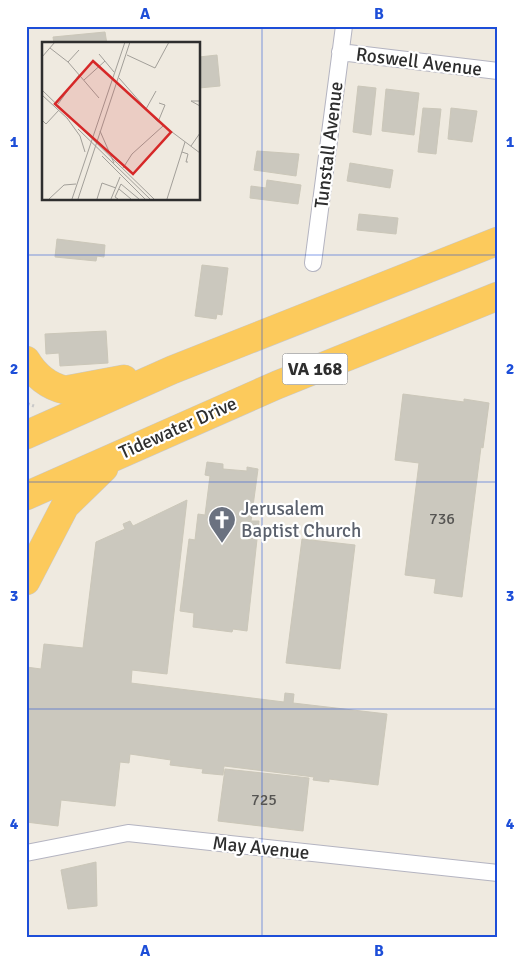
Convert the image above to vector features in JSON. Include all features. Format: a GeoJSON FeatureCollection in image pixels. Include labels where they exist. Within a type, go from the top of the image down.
{"type":"FeatureCollection","features":[{"type":"Feature","properties":{"kind":"highway","name":"VA 168"},"geometry":{"type":"LineString","coordinates":[[26,436],[172,370],[498,241]]}},
{"type":"Feature","properties":{"kind":"highway","name":"Tidewater Drive"},"geometry":{"type":"LineString","coordinates":[[26,496],[133,446],[277,384],[498,296]]}},
{"type":"Feature","properties":{"kind":"highway"},"geometry":{"type":"LineString","coordinates":[[26,360],[40,378],[57,388],[65,390],[172,370]]}},
{"type":"Feature","properties":{"kind":"highway","name":"VA 168"},"geometry":{"type":"LineString","coordinates":[[26,580],[65,506],[100,471],[133,446]]}},
{"type":"Feature","properties":{"kind":"street","name":"Tunstall Avenue"},"geometry":{"type":"LineString","coordinates":[[314,264],[344,26]]}},
{"type":"Feature","properties":{"kind":"street","name":"Roswell Avenue"},"geometry":{"type":"LineString","coordinates":[[340,52],[498,71]]}},
{"type":"Feature","properties":{"kind":"street","name":"May Avenue"},"geometry":{"type":"LineString","coordinates":[[26,854],[128,833],[498,874]]}},
{"type":"Feature","properties":{"kind":"building"},"geometry":{"type":"Polygon","coordinates":[[[105,32],[107,42],[54,42],[53,37],[105,32]]]}},
{"type":"Feature","properties":{"kind":"building"},"geometry":{"type":"Polygon","coordinates":[[[217,55],[220,86],[200,88],[200,57],[217,55]]]}},
{"type":"Feature","properties":{"kind":"building"},"geometry":{"type":"Polygon","coordinates":[[[358,86],[376,88],[371,135],[353,132],[358,86]]]}},
{"type":"Feature","properties":{"kind":"building"},"geometry":{"type":"Polygon","coordinates":[[[386,89],[419,93],[414,135],[382,131],[386,89]]]}},
{"type":"Feature","properties":{"kind":"building"},"geometry":{"type":"Polygon","coordinates":[[[423,108],[441,109],[436,154],[418,152],[423,108]]]}},
{"type":"Feature","properties":{"kind":"building"},"geometry":{"type":"Polygon","coordinates":[[[451,108],[477,111],[472,142],[448,139],[451,108]]]}},
{"type":"Feature","properties":{"kind":"building"},"geometry":{"type":"Polygon","coordinates":[[[257,151],[299,154],[296,176],[254,170],[257,151]]]}},
{"type":"Feature","properties":{"kind":"building"},"geometry":{"type":"Polygon","coordinates":[[[350,163],[393,170],[390,188],[347,181],[350,163]]]}},
{"type":"Feature","properties":{"kind":"building"},"geometry":{"type":"Polygon","coordinates":[[[267,180],[301,185],[298,204],[250,198],[251,186],[266,188],[267,180]]]}},
{"type":"Feature","properties":{"kind":"building"},"geometry":{"type":"Polygon","coordinates":[[[359,214],[398,218],[396,234],[357,230],[359,214]]]}},
{"type":"Feature","properties":{"kind":"building"},"geometry":{"type":"Polygon","coordinates":[[[57,239],[105,245],[104,257],[97,256],[96,261],[55,257],[57,239]]]}},
{"type":"Feature","properties":{"kind":"building"},"geometry":{"type":"Polygon","coordinates":[[[202,265],[228,268],[222,315],[217,314],[216,319],[195,316],[202,265]]]}},
{"type":"Feature","properties":{"kind":"building"},"geometry":{"type":"Polygon","coordinates":[[[106,331],[108,363],[60,366],[59,353],[46,354],[45,334],[106,331]]]}},
{"type":"Feature","properties":{"kind":"building"},"geometry":{"type":"Polygon","coordinates":[[[403,394],[464,402],[464,399],[489,403],[483,448],[481,447],[462,597],[434,593],[436,579],[405,575],[419,463],[395,460],[403,394]]]}},
{"type":"Feature","properties":{"kind":"building","name":"Jerusalem Baptist Church"},"geometry":{"type":"Polygon","coordinates":[[[207,462],[223,464],[223,469],[247,471],[247,467],[258,469],[251,521],[259,521],[247,631],[233,629],[232,632],[193,627],[194,613],[180,611],[189,539],[195,540],[198,514],[205,515],[210,476],[205,475],[207,462]]]}},
{"type":"Feature","properties":{"kind":"building"},"geometry":{"type":"Polygon","coordinates":[[[187,500],[167,674],[132,670],[131,683],[284,702],[285,693],[294,694],[293,703],[387,714],[378,785],[329,779],[329,782],[313,780],[314,777],[224,766],[223,775],[202,773],[203,769],[170,765],[171,760],[130,754],[129,763],[120,762],[115,806],[61,800],[58,826],[26,822],[26,667],[41,669],[44,644],[83,648],[96,542],[125,529],[123,524],[130,521],[133,526],[187,500]]]}},
{"type":"Feature","properties":{"kind":"building"},"geometry":{"type":"Polygon","coordinates":[[[302,539],[355,545],[340,669],[286,663],[302,539]]]}},
{"type":"Feature","properties":{"kind":"building"},"geometry":{"type":"Polygon","coordinates":[[[225,769],[309,778],[303,831],[218,821],[225,769]]]}},
{"type":"Feature","properties":{"kind":"building"},"geometry":{"type":"Polygon","coordinates":[[[96,862],[97,906],[68,909],[61,870],[96,862]]]}},
{"type":"Feature","properties":{"kind":"place","name":"Jerusalem Baptist Church"},"geometry":{"type":"Point","coordinates":[222,544]}}]}
